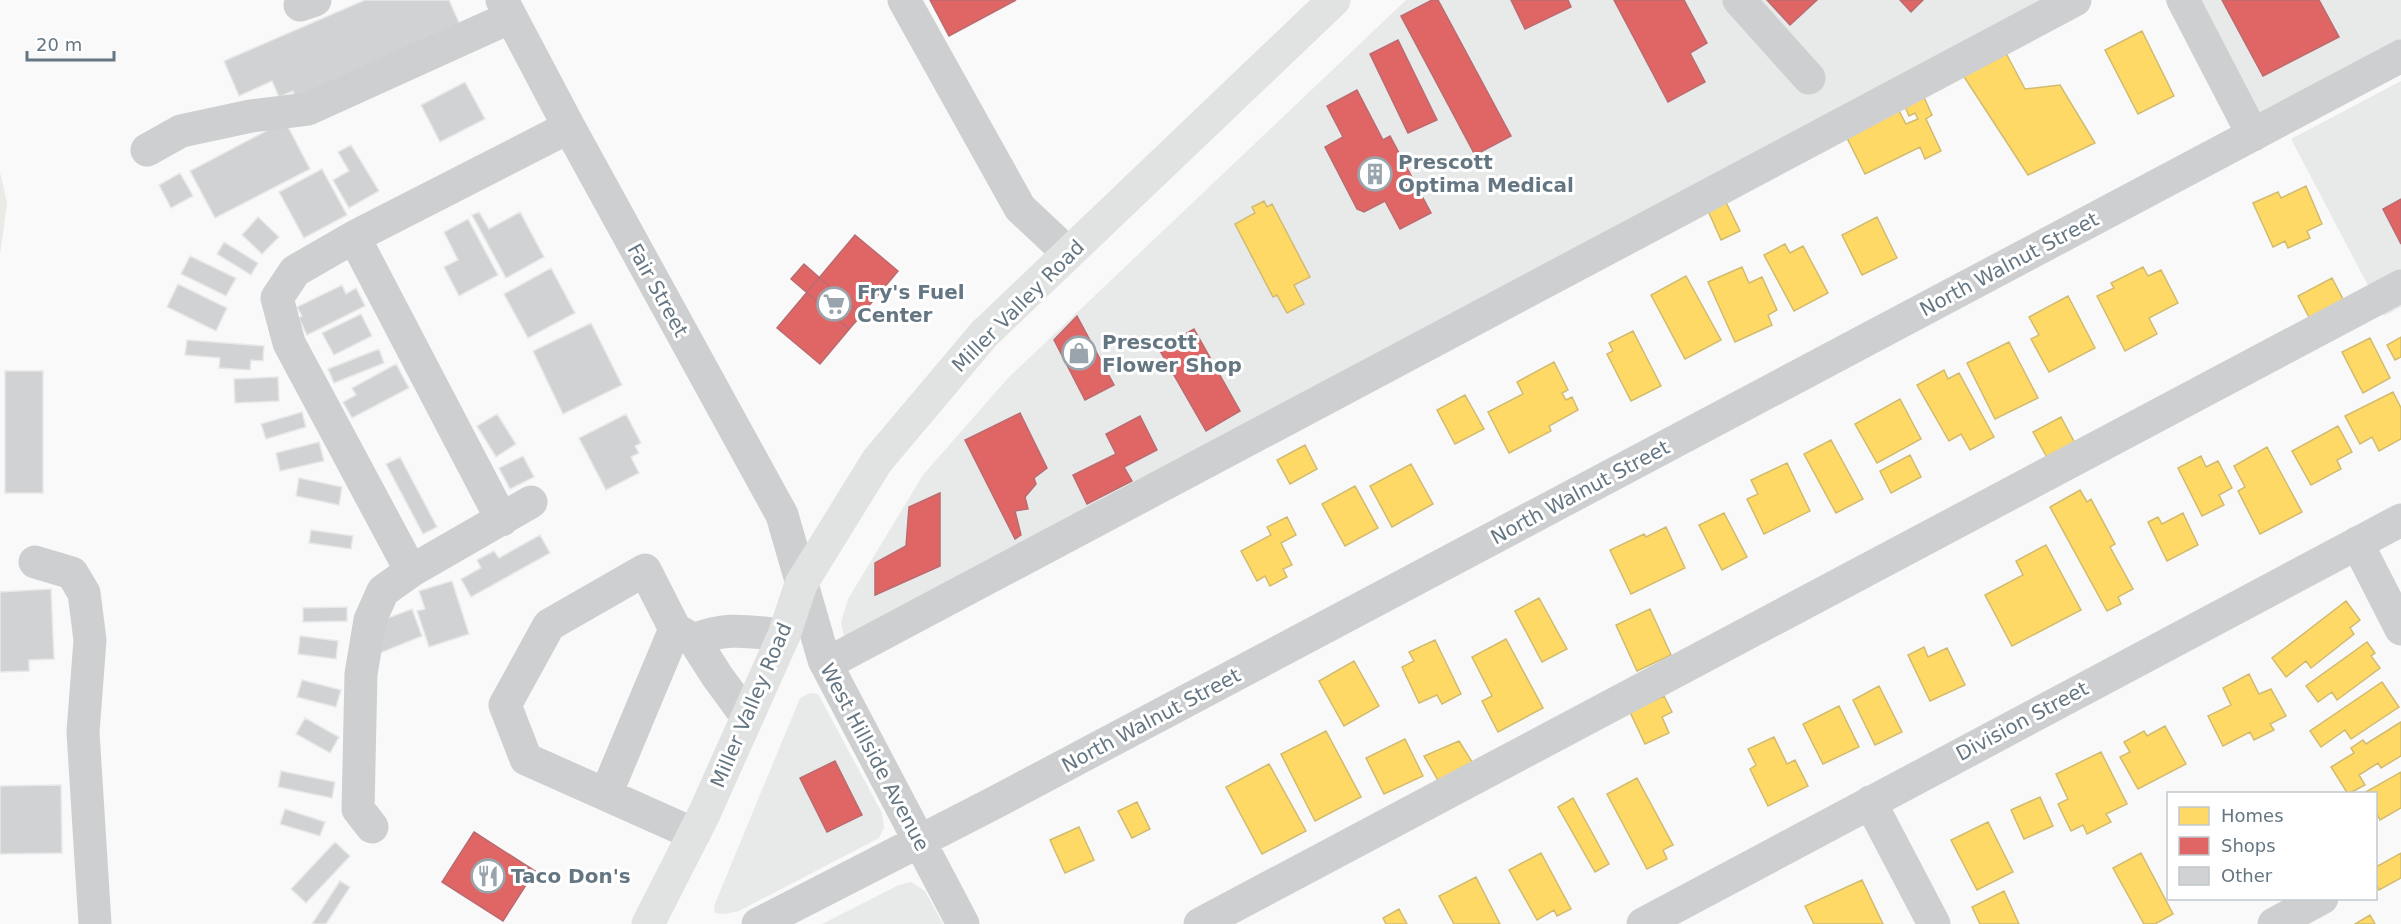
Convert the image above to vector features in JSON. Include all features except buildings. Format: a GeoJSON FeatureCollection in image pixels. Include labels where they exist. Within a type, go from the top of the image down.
{"type":"FeatureCollection","features":[{"type":"Feature","properties":{"kind":"main road","name":"Miller Valley Road"},"geometry":{"type":"LineString","coordinates":[[648,924],[694,834],[747,717],[784,634],[801,584],[877,461],[984,334],[1330,2]]}},
{"type":"Feature","properties":{"kind":"street"},"geometry":{"type":"LineString","coordinates":[[904,0],[1020,208],[1068,254]]}},
{"type":"Feature","properties":{"kind":"street"},"geometry":{"type":"LineString","coordinates":[[1738,0],[1809,78]]}},
{"type":"Feature","properties":{"kind":"street"},"geometry":{"type":"LineString","coordinates":[[826,664],[2075,0]]}},
{"type":"Feature","properties":{"kind":"street"},"geometry":{"type":"LineString","coordinates":[[2183,0],[2253,135]]}},
{"type":"Feature","properties":{"kind":"street"},"geometry":{"type":"LineString","coordinates":[[147,150],[180,131],[251,116],[308,109],[507,8]]}},
{"type":"Feature","properties":{"kind":"street","name":"Fair Street"},"geometry":{"type":"LineString","coordinates":[[507,8],[569,127],[782,515],[801,584]]}},
{"type":"Feature","properties":{"kind":"street","name":"North Walnut Street"},"geometry":{"type":"LineString","coordinates":[[758,924],[920,842],[2401,56]]}},
{"type":"Feature","properties":{"kind":"street"},"geometry":{"type":"LineString","coordinates":[[411,571],[289,343],[277,298],[295,271],[354,237],[569,127]]}},
{"type":"Feature","properties":{"kind":"street"},"geometry":{"type":"LineString","coordinates":[[354,237],[502,520]]}},
{"type":"Feature","properties":{"kind":"street"},"geometry":{"type":"LineString","coordinates":[[1200,924],[2401,286]]}},
{"type":"Feature","properties":{"kind":"street"},"geometry":{"type":"LineString","coordinates":[[372,827],[358,809],[361,674],[370,620],[383,591],[411,571],[531,502]]}},
{"type":"Feature","properties":{"kind":"street","name":"Division Street"},"geometry":{"type":"LineString","coordinates":[[1643,924],[2401,520]]}},
{"type":"Feature","properties":{"kind":"street"},"geometry":{"type":"LineString","coordinates":[[2357,543],[2401,629]]}},
{"type":"Feature","properties":{"kind":"street"},"geometry":{"type":"LineString","coordinates":[[35,562],[72,573],[84,593],[90,640],[83,732],[95,924]]}},
{"type":"Feature","properties":{"kind":"street"},"geometry":{"type":"LineString","coordinates":[[694,834],[526,759],[505,705],[549,625],[645,570],[684,634],[747,717]]}},
{"type":"Feature","properties":{"kind":"street","name":"West Hillside Avenue"},"geometry":{"type":"LineString","coordinates":[[801,584],[826,664],[963,924]]}},
{"type":"Feature","properties":{"kind":"street"},"geometry":{"type":"LineString","coordinates":[[684,634],[738,631],[784,634]]}},
{"type":"Feature","properties":{"kind":"street"},"geometry":{"type":"LineString","coordinates":[[606,794],[684,634]]}},
{"type":"Feature","properties":{"kind":"street"},"geometry":{"type":"LineString","coordinates":[[1870,802],[1934,924]]}},
{"type":"Feature","properties":{"kind":"street"},"geometry":{"type":"LineString","coordinates":[[2274,924],[2318,900]]}},
{"type":"Feature","properties":{"kind":"shaded area"},"geometry":{"type":"Polygon","coordinates":[[[1406,0],[2092,0],[848,656],[841,622],[848,599],[923,475],[1008,378],[1406,0]]]}},
{"type":"Feature","properties":{"kind":"shaded area"},"geometry":{"type":"Polygon","coordinates":[[[2165,0],[2401,0],[2401,42],[2235,134],[2165,0]]]}},
{"type":"Feature","properties":{"kind":"shaded area"},"geometry":{"type":"Polygon","coordinates":[[[2401,81],[2401,307],[2384,316],[2291,139],[2401,81]]]}},
{"type":"Feature","properties":{"kind":"shaded area"},"geometry":{"type":"Polygon","coordinates":[[[0,172],[7,203],[0,255],[0,172]]]}},
{"type":"Feature","properties":{"kind":"shaded area"},"geometry":{"type":"Polygon","coordinates":[[[810,693],[818,694],[882,813],[884,828],[879,838],[739,911],[725,914],[715,913],[714,906],[800,698],[810,693]]]}},
{"type":"Feature","properties":{"kind":"shaded area"},"geometry":{"type":"Polygon","coordinates":[[[911,882],[925,891],[943,924],[822,924],[899,885],[911,882]]]}},
{"type":"Feature","properties":{"kind":"place","name":"Prescott Optima Medical"},"geometry":{"type":"Point","coordinates":[1375,174]}},
{"type":"Feature","properties":{"kind":"place","name":"Fry's Fuel Center"},"geometry":{"type":"Point","coordinates":[834,304]}},
{"type":"Feature","properties":{"kind":"place","name":"Prescott Flower Shop"},"geometry":{"type":"Point","coordinates":[1079,353]}},
{"type":"Feature","properties":{"kind":"place","name":"Taco Don's"},"geometry":{"type":"Point","coordinates":[488,876]}}]}
